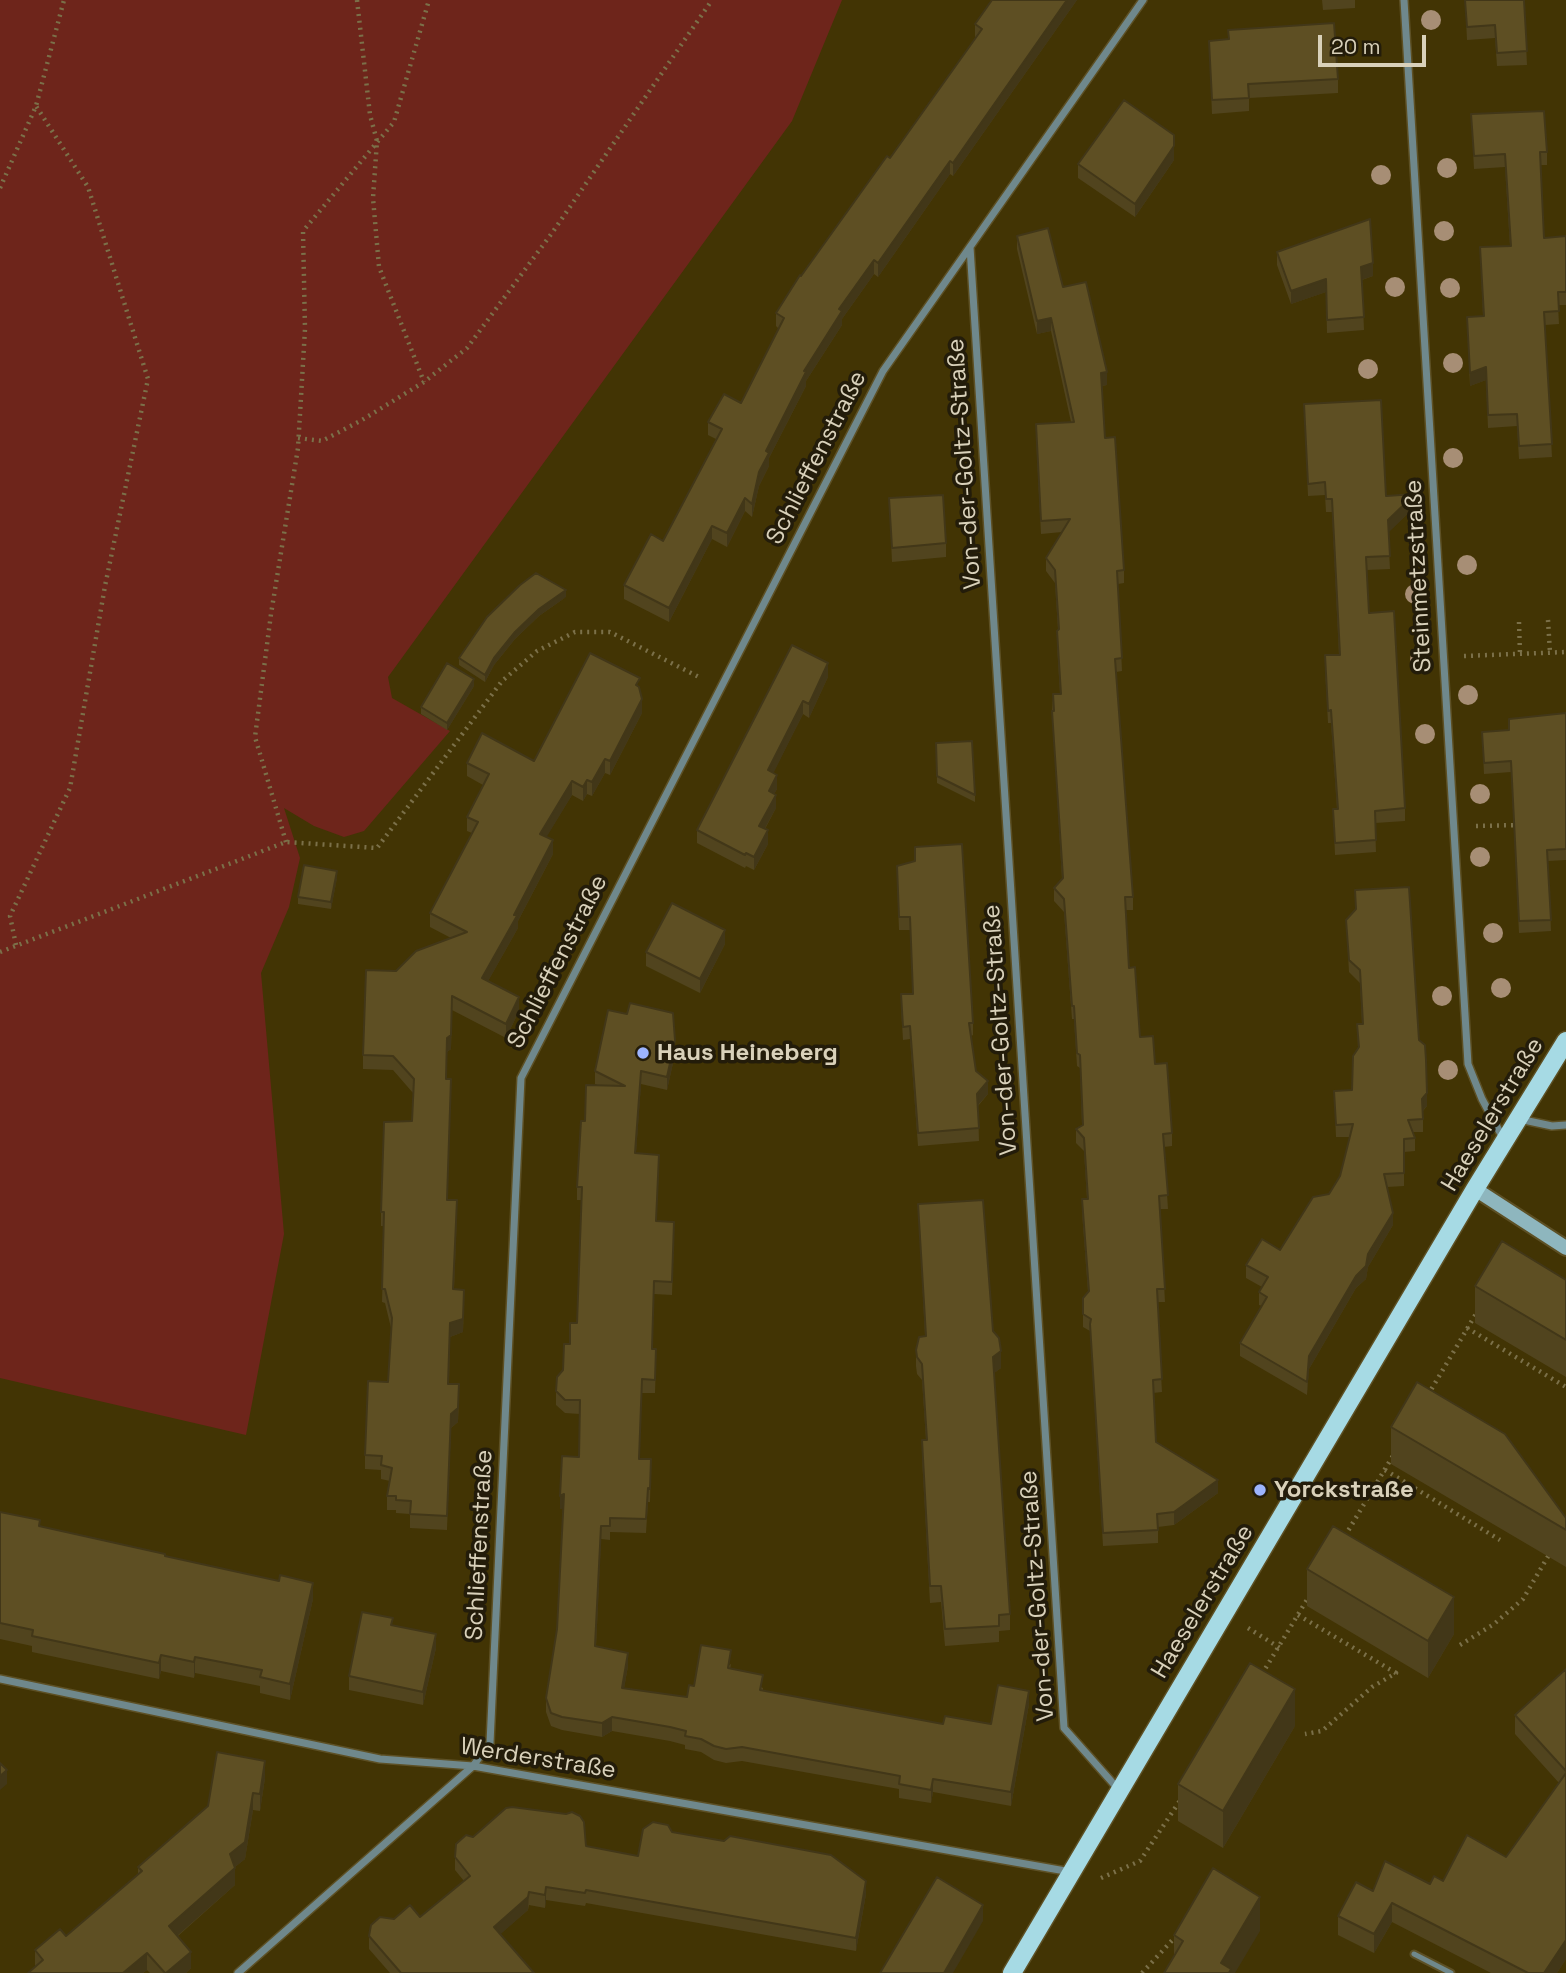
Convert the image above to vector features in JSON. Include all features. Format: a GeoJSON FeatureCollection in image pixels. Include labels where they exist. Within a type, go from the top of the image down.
{"type":"FeatureCollection","features":[{"type":"Feature","properties":{"kind":"main road","name":"Haeselerstraße"},"geometry":{"type":"LineString","coordinates":[[1012,1973],[1475,1189],[1519,1119],[1560,1064],[1566,1041]]}},
{"type":"Feature","properties":{"kind":"main road"},"geometry":{"type":"LineString","coordinates":[[1475,1189],[1566,1248]]}},
{"type":"Feature","properties":{"kind":"street","name":"Schlieffenstraße"},"geometry":{"type":"LineString","coordinates":[[238,1973],[473,1766],[490,1742],[521,1078],[883,370],[1143,0]]}},
{"type":"Feature","properties":{"kind":"street","name":"Steinmetzstraße"},"geometry":{"type":"LineString","coordinates":[[1404,0],[1468,1064],[1482,1099],[1505,1142]]}},
{"type":"Feature","properties":{"kind":"street","name":"Von-der-Goltz-Straße"},"geometry":{"type":"LineString","coordinates":[[970,247],[1064,1728],[1119,1790]]}},
{"type":"Feature","properties":{"kind":"street"},"geometry":{"type":"LineString","coordinates":[[1519,1119],[1552,1126],[1566,1125]]}},
{"type":"Feature","properties":{"kind":"street","name":"Werderstraße"},"geometry":{"type":"LineString","coordinates":[[0,1679],[380,1759],[473,1766],[1071,1872]]}},
{"type":"Feature","properties":{"kind":"lane"},"geometry":{"type":"LineString","coordinates":[[1414,1954],[1451,1973]]}},
{"type":"Feature","properties":{"kind":"path"},"geometry":{"type":"LineString","coordinates":[[0,188],[37,106],[64,0]]}},
{"type":"Feature","properties":{"kind":"path"},"geometry":{"type":"LineString","coordinates":[[357,0],[370,115],[377,141],[373,198],[379,267],[424,382]]}},
{"type":"Feature","properties":{"kind":"path"},"geometry":{"type":"LineString","coordinates":[[286,842],[255,737],[298,438],[305,329],[303,230],[394,122],[429,0]]}},
{"type":"Feature","properties":{"kind":"path"},"geometry":{"type":"LineString","coordinates":[[298,438],[322,441],[362,420],[424,382],[467,348],[552,233],[712,0]]}},
{"type":"Feature","properties":{"kind":"path"},"geometry":{"type":"LineString","coordinates":[[16,945],[10,915],[70,788],[105,586],[148,379],[88,187],[37,106]]}},
{"type":"Feature","properties":{"kind":"path"},"geometry":{"type":"LineString","coordinates":[[1548,620],[1550,653]]}},
{"type":"Feature","properties":{"kind":"path"},"geometry":{"type":"LineString","coordinates":[[1518,622],[1520,654]]}},
{"type":"Feature","properties":{"kind":"path"},"geometry":{"type":"LineString","coordinates":[[0,952],[286,842],[377,848],[502,681],[537,651],[575,632],[610,632],[720,687]]}},
{"type":"Feature","properties":{"kind":"path"},"geometry":{"type":"LineString","coordinates":[[1443,657],[1566,652]]}},
{"type":"Feature","properties":{"kind":"path"},"geometry":{"type":"LineString","coordinates":[[1454,827],[1524,824]]}},
{"type":"Feature","properties":{"kind":"path"},"geometry":{"type":"LineString","coordinates":[[1426,1399],[1480,1307]]}},
{"type":"Feature","properties":{"kind":"path"},"geometry":{"type":"LineString","coordinates":[[1467,1328],[1566,1387]]}},
{"type":"Feature","properties":{"kind":"path"},"geometry":{"type":"LineString","coordinates":[[1345,1537],[1398,1446]]}},
{"type":"Feature","properties":{"kind":"path"},"geometry":{"type":"LineString","coordinates":[[1385,1470],[1500,1540]]}},
{"type":"Feature","properties":{"kind":"path"},"geometry":{"type":"LineString","coordinates":[[1460,1645],[1494,1624],[1523,1599],[1552,1551]]}},
{"type":"Feature","properties":{"kind":"path"},"geometry":{"type":"LineString","coordinates":[[1258,1682],[1311,1592]]}},
{"type":"Feature","properties":{"kind":"path"},"geometry":{"type":"LineString","coordinates":[[1225,1614],[1280,1648]]}},
{"type":"Feature","properties":{"kind":"path"},"geometry":{"type":"LineString","coordinates":[[1298,1615],[1396,1673],[1373,1687],[1322,1731],[1305,1734]]}},
{"type":"Feature","properties":{"kind":"path"},"geometry":{"type":"LineString","coordinates":[[1140,1861],[1184,1794]]}},
{"type":"Feature","properties":{"kind":"path"},"geometry":{"type":"LineString","coordinates":[[1142,1973],[1178,1934]]}},
{"type":"Feature","properties":{"kind":"shaded area"},"geometry":{"type":"Polygon","coordinates":[[[0,0],[842,0],[792,121],[388,677],[392,698],[450,731],[364,831],[344,837],[314,826],[284,808],[300,858],[289,907],[261,973],[284,1234],[246,1435],[0,1378],[0,0]]]}},
{"type":"Feature","properties":{"kind":"building"},"geometry":{"type":"Polygon","coordinates":[[[992,0],[1067,0],[953,163],[950,161],[878,263],[874,260],[839,309],[842,311],[804,371],[806,372],[766,451],[769,453],[759,472],[752,504],[745,498],[727,533],[712,526],[669,608],[624,585],[651,534],[663,541],[722,429],[708,422],[724,394],[741,403],[784,318],[776,313],[800,275],[887,156],[890,158],[982,29],[975,24],[992,0]]]}},
{"type":"Feature","properties":{"kind":"building"},"geometry":{"type":"Polygon","coordinates":[[[1465,0],[1524,0],[1527,51],[1497,53],[1495,25],[1467,27],[1465,0]]]}},
{"type":"Feature","properties":{"kind":"building"},"geometry":{"type":"Polygon","coordinates":[[[1334,23],[1338,79],[1248,84],[1249,98],[1212,100],[1209,41],[1229,39],[1228,30],[1334,23]]]}},
{"type":"Feature","properties":{"kind":"building"},"geometry":{"type":"Polygon","coordinates":[[[1124,100],[1174,135],[1174,146],[1135,204],[1078,164],[1124,100]]]}},
{"type":"Feature","properties":{"kind":"building"},"geometry":{"type":"Polygon","coordinates":[[[1544,111],[1547,152],[1540,152],[1544,238],[1566,236],[1566,292],[1558,292],[1559,311],[1544,312],[1552,444],[1519,446],[1517,414],[1488,415],[1486,367],[1470,373],[1467,317],[1484,316],[1480,247],[1511,246],[1505,154],[1474,156],[1471,114],[1544,111]]]}},
{"type":"Feature","properties":{"kind":"building"},"geometry":{"type":"Polygon","coordinates":[[[1370,219],[1373,263],[1361,267],[1364,317],[1327,320],[1326,279],[1291,291],[1277,252],[1370,219]]]}},
{"type":"Feature","properties":{"kind":"building"},"geometry":{"type":"Polygon","coordinates":[[[1048,228],[1063,287],[1086,282],[1107,372],[1101,373],[1105,438],[1115,437],[1124,570],[1117,571],[1122,658],[1115,659],[1133,897],[1125,897],[1129,968],[1135,967],[1140,1037],[1153,1036],[1155,1064],[1167,1063],[1172,1133],[1163,1134],[1168,1195],[1159,1196],[1165,1289],[1157,1289],[1162,1379],[1153,1380],[1156,1442],[1218,1480],[1174,1512],[1157,1514],[1158,1530],[1103,1533],[1091,1319],[1083,1314],[1083,1298],[1089,1291],[1082,1199],[1088,1199],[1084,1138],[1076,1129],[1083,1125],[1080,1055],[1077,1053],[1072,1006],[1064,899],[1054,888],[1063,878],[1052,711],[1053,694],[1061,694],[1055,570],[1046,558],[1070,519],[1041,521],[1036,424],[1074,422],[1051,318],[1037,321],[1017,236],[1048,228]]]}},
{"type":"Feature","properties":{"kind":"building"},"geometry":{"type":"Polygon","coordinates":[[[1381,400],[1386,496],[1415,494],[1388,520],[1390,556],[1366,557],[1369,613],[1394,611],[1405,808],[1375,811],[1376,840],[1335,843],[1333,809],[1338,809],[1325,655],[1340,655],[1332,499],[1326,499],[1325,482],[1308,484],[1304,404],[1381,400]]]}},
{"type":"Feature","properties":{"kind":"building"},"geometry":{"type":"Polygon","coordinates":[[[943,495],[946,543],[892,548],[889,498],[943,495]]]}},
{"type":"Feature","properties":{"kind":"building"},"geometry":{"type":"Polygon","coordinates":[[[536,573],[566,590],[539,609],[515,632],[494,658],[485,675],[459,658],[487,617],[536,573]]]}},
{"type":"Feature","properties":{"kind":"building"},"geometry":{"type":"Polygon","coordinates":[[[792,645],[828,663],[809,704],[803,701],[768,770],[777,775],[769,791],[776,795],[759,826],[768,830],[754,857],[697,830],[792,645]]]}},
{"type":"Feature","properties":{"kind":"building"},"geometry":{"type":"Polygon","coordinates":[[[590,653],[640,678],[636,685],[642,699],[610,761],[605,759],[592,782],[587,780],[583,787],[572,781],[540,834],[553,840],[514,915],[518,914],[482,978],[519,997],[506,1024],[452,996],[451,1035],[447,1038],[446,1079],[451,1079],[447,1200],[457,1200],[453,1289],[464,1290],[463,1319],[450,1323],[448,1384],[459,1384],[458,1408],[451,1414],[447,1516],[410,1514],[411,1501],[387,1496],[392,1468],[381,1465],[382,1456],[365,1455],[368,1381],[388,1382],[392,1318],[385,1289],[382,1289],[384,1122],[412,1121],[414,1079],[393,1056],[363,1055],[366,970],[396,971],[416,951],[467,932],[430,913],[478,822],[467,817],[489,774],[467,763],[482,733],[534,761],[590,653]]]}},
{"type":"Feature","properties":{"kind":"building"},"geometry":{"type":"Polygon","coordinates":[[[447,663],[474,679],[447,723],[421,707],[447,663]]]}},
{"type":"Feature","properties":{"kind":"building"},"geometry":{"type":"Polygon","coordinates":[[[1566,713],[1566,849],[1547,850],[1551,920],[1519,921],[1511,761],[1484,763],[1482,732],[1509,730],[1509,719],[1566,713]]]}},
{"type":"Feature","properties":{"kind":"building"},"geometry":{"type":"Polygon","coordinates":[[[972,741],[975,795],[937,776],[936,743],[972,741]]]}},
{"type":"Feature","properties":{"kind":"building"},"geometry":{"type":"Polygon","coordinates":[[[962,844],[973,1023],[969,1023],[976,1071],[988,1081],[977,1094],[979,1128],[918,1133],[910,1026],[903,1027],[901,994],[913,994],[910,917],[899,917],[897,866],[915,861],[915,847],[962,844]]]}},
{"type":"Feature","properties":{"kind":"building"},"geometry":{"type":"Polygon","coordinates":[[[304,865],[337,871],[331,902],[298,897],[304,865]]]}},
{"type":"Feature","properties":{"kind":"building"},"geometry":{"type":"Polygon","coordinates":[[[1409,887],[1419,1040],[1425,1045],[1426,1060],[1427,1093],[1422,1099],[1423,1119],[1408,1120],[1415,1138],[1404,1139],[1404,1173],[1384,1174],[1393,1213],[1368,1254],[1366,1266],[1356,1276],[1309,1356],[1307,1382],[1240,1343],[1267,1297],[1259,1292],[1268,1277],[1246,1265],[1262,1239],[1280,1250],[1313,1197],[1329,1194],[1340,1176],[1353,1124],[1336,1125],[1334,1091],[1352,1090],[1353,1056],[1359,1047],[1357,1024],[1363,1024],[1360,970],[1349,960],[1346,920],[1356,909],[1355,890],[1409,887]]]}},
{"type":"Feature","properties":{"kind":"building"},"geometry":{"type":"Polygon","coordinates":[[[672,903],[725,930],[700,979],[646,952],[672,903]]]}},
{"type":"Feature","properties":{"kind":"building"},"geometry":{"type":"Polygon","coordinates":[[[630,1003],[673,1013],[675,1040],[667,1077],[641,1071],[635,1153],[659,1155],[656,1221],[674,1222],[672,1282],[654,1281],[652,1349],[656,1349],[655,1380],[642,1379],[639,1459],[651,1459],[646,1519],[610,1518],[610,1526],[601,1526],[595,1646],[628,1653],[622,1688],[687,1697],[689,1685],[694,1686],[701,1645],[731,1650],[728,1668],[763,1675],[760,1690],[943,1724],[945,1716],[991,1724],[998,1685],[1029,1691],[1011,1792],[933,1779],[931,1790],[899,1784],[900,1776],[742,1747],[726,1749],[685,1736],[686,1731],[670,1727],[612,1717],[602,1723],[551,1713],[546,1698],[557,1629],[564,1494],[560,1496],[562,1456],[579,1457],[580,1400],[565,1400],[556,1391],[557,1377],[563,1370],[564,1344],[570,1344],[570,1323],[577,1323],[582,1187],[577,1187],[581,1121],[585,1121],[586,1085],[625,1086],[595,1071],[608,1010],[627,1014],[630,1003]]]}},
{"type":"Feature","properties":{"kind":"building"},"geometry":{"type":"Polygon","coordinates":[[[983,1200],[993,1331],[999,1338],[1001,1351],[993,1357],[1010,1614],[999,1615],[999,1626],[945,1629],[941,1586],[930,1586],[922,1440],[927,1440],[922,1364],[916,1350],[919,1337],[926,1336],[918,1204],[983,1200]]]}},
{"type":"Feature","properties":{"kind":"building"},"geometry":{"type":"Polygon","coordinates":[[[1502,1241],[1566,1280],[1566,1340],[1475,1286],[1502,1241]]]}},
{"type":"Feature","properties":{"kind":"building"},"geometry":{"type":"Polygon","coordinates":[[[1417,1382],[1505,1434],[1566,1518],[1566,1530],[1391,1427],[1417,1382]]]}},
{"type":"Feature","properties":{"kind":"building"},"geometry":{"type":"Polygon","coordinates":[[[0,1512],[40,1520],[39,1526],[165,1556],[279,1581],[280,1575],[313,1583],[290,1684],[260,1677],[262,1670],[195,1657],[194,1662],[161,1655],[159,1663],[32,1636],[33,1630],[0,1623],[0,1512]]]}},
{"type":"Feature","properties":{"kind":"building"},"geometry":{"type":"Polygon","coordinates":[[[1333,1526],[1454,1597],[1428,1641],[1307,1569],[1333,1526]]]}},
{"type":"Feature","properties":{"kind":"building"},"geometry":{"type":"Polygon","coordinates":[[[362,1612],[393,1618],[391,1625],[436,1634],[423,1692],[349,1676],[362,1612]]]}},
{"type":"Feature","properties":{"kind":"building"},"geometry":{"type":"Polygon","coordinates":[[[1250,1663],[1295,1689],[1223,1811],[1178,1784],[1250,1663]]]}},
{"type":"Feature","properties":{"kind":"building"},"geometry":{"type":"Polygon","coordinates":[[[1566,1669],[1566,1771],[1515,1715],[1566,1669]]]}},
{"type":"Feature","properties":{"kind":"building"},"geometry":{"type":"Polygon","coordinates":[[[217,1752],[265,1761],[260,1794],[253,1793],[245,1842],[230,1854],[235,1868],[169,1926],[191,1952],[166,1973],[147,1953],[123,1973],[28,1973],[43,1960],[35,1950],[60,1929],[66,1936],[142,1871],[138,1867],[208,1806],[217,1752]]]}},
{"type":"Feature","properties":{"kind":"building"},"geometry":{"type":"Polygon","coordinates":[[[0,1763],[7,1770],[0,1776],[0,1763]]]}},
{"type":"Feature","properties":{"kind":"building"},"geometry":{"type":"Polygon","coordinates":[[[1566,1773],[1566,1940],[1544,1973],[1528,1973],[1392,1903],[1374,1934],[1338,1916],[1356,1882],[1373,1891],[1385,1861],[1430,1884],[1434,1876],[1443,1881],[1467,1835],[1506,1857],[1566,1773]]]}},
{"type":"Feature","properties":{"kind":"building"},"geometry":{"type":"Polygon","coordinates":[[[506,1808],[566,1814],[572,1812],[584,1822],[586,1846],[638,1856],[643,1829],[653,1822],[668,1825],[672,1832],[724,1841],[730,1836],[831,1855],[866,1881],[856,1938],[586,1890],[585,1893],[546,1887],[545,1895],[529,1892],[528,1897],[494,1927],[534,1973],[401,1973],[369,1936],[371,1925],[380,1917],[394,1919],[410,1905],[420,1917],[470,1876],[455,1857],[456,1844],[466,1835],[473,1837],[506,1808]]]}},
{"type":"Feature","properties":{"kind":"building"},"geometry":{"type":"Polygon","coordinates":[[[1213,1868],[1260,1897],[1221,1963],[1231,1969],[1229,1973],[1164,1973],[1183,1941],[1174,1935],[1213,1868]]]}},
{"type":"Feature","properties":{"kind":"building"},"geometry":{"type":"Polygon","coordinates":[[[937,1877],[983,1905],[944,1973],[880,1973],[937,1877]]]}},
{"type":"Feature","properties":{"kind":"place","name":"Haus Heineberg"},"geometry":{"type":"Point","coordinates":[643,1053]}},
{"type":"Feature","properties":{"kind":"place","name":"Yorckstraße"},"geometry":{"type":"Point","coordinates":[1260,1490]}}]}
